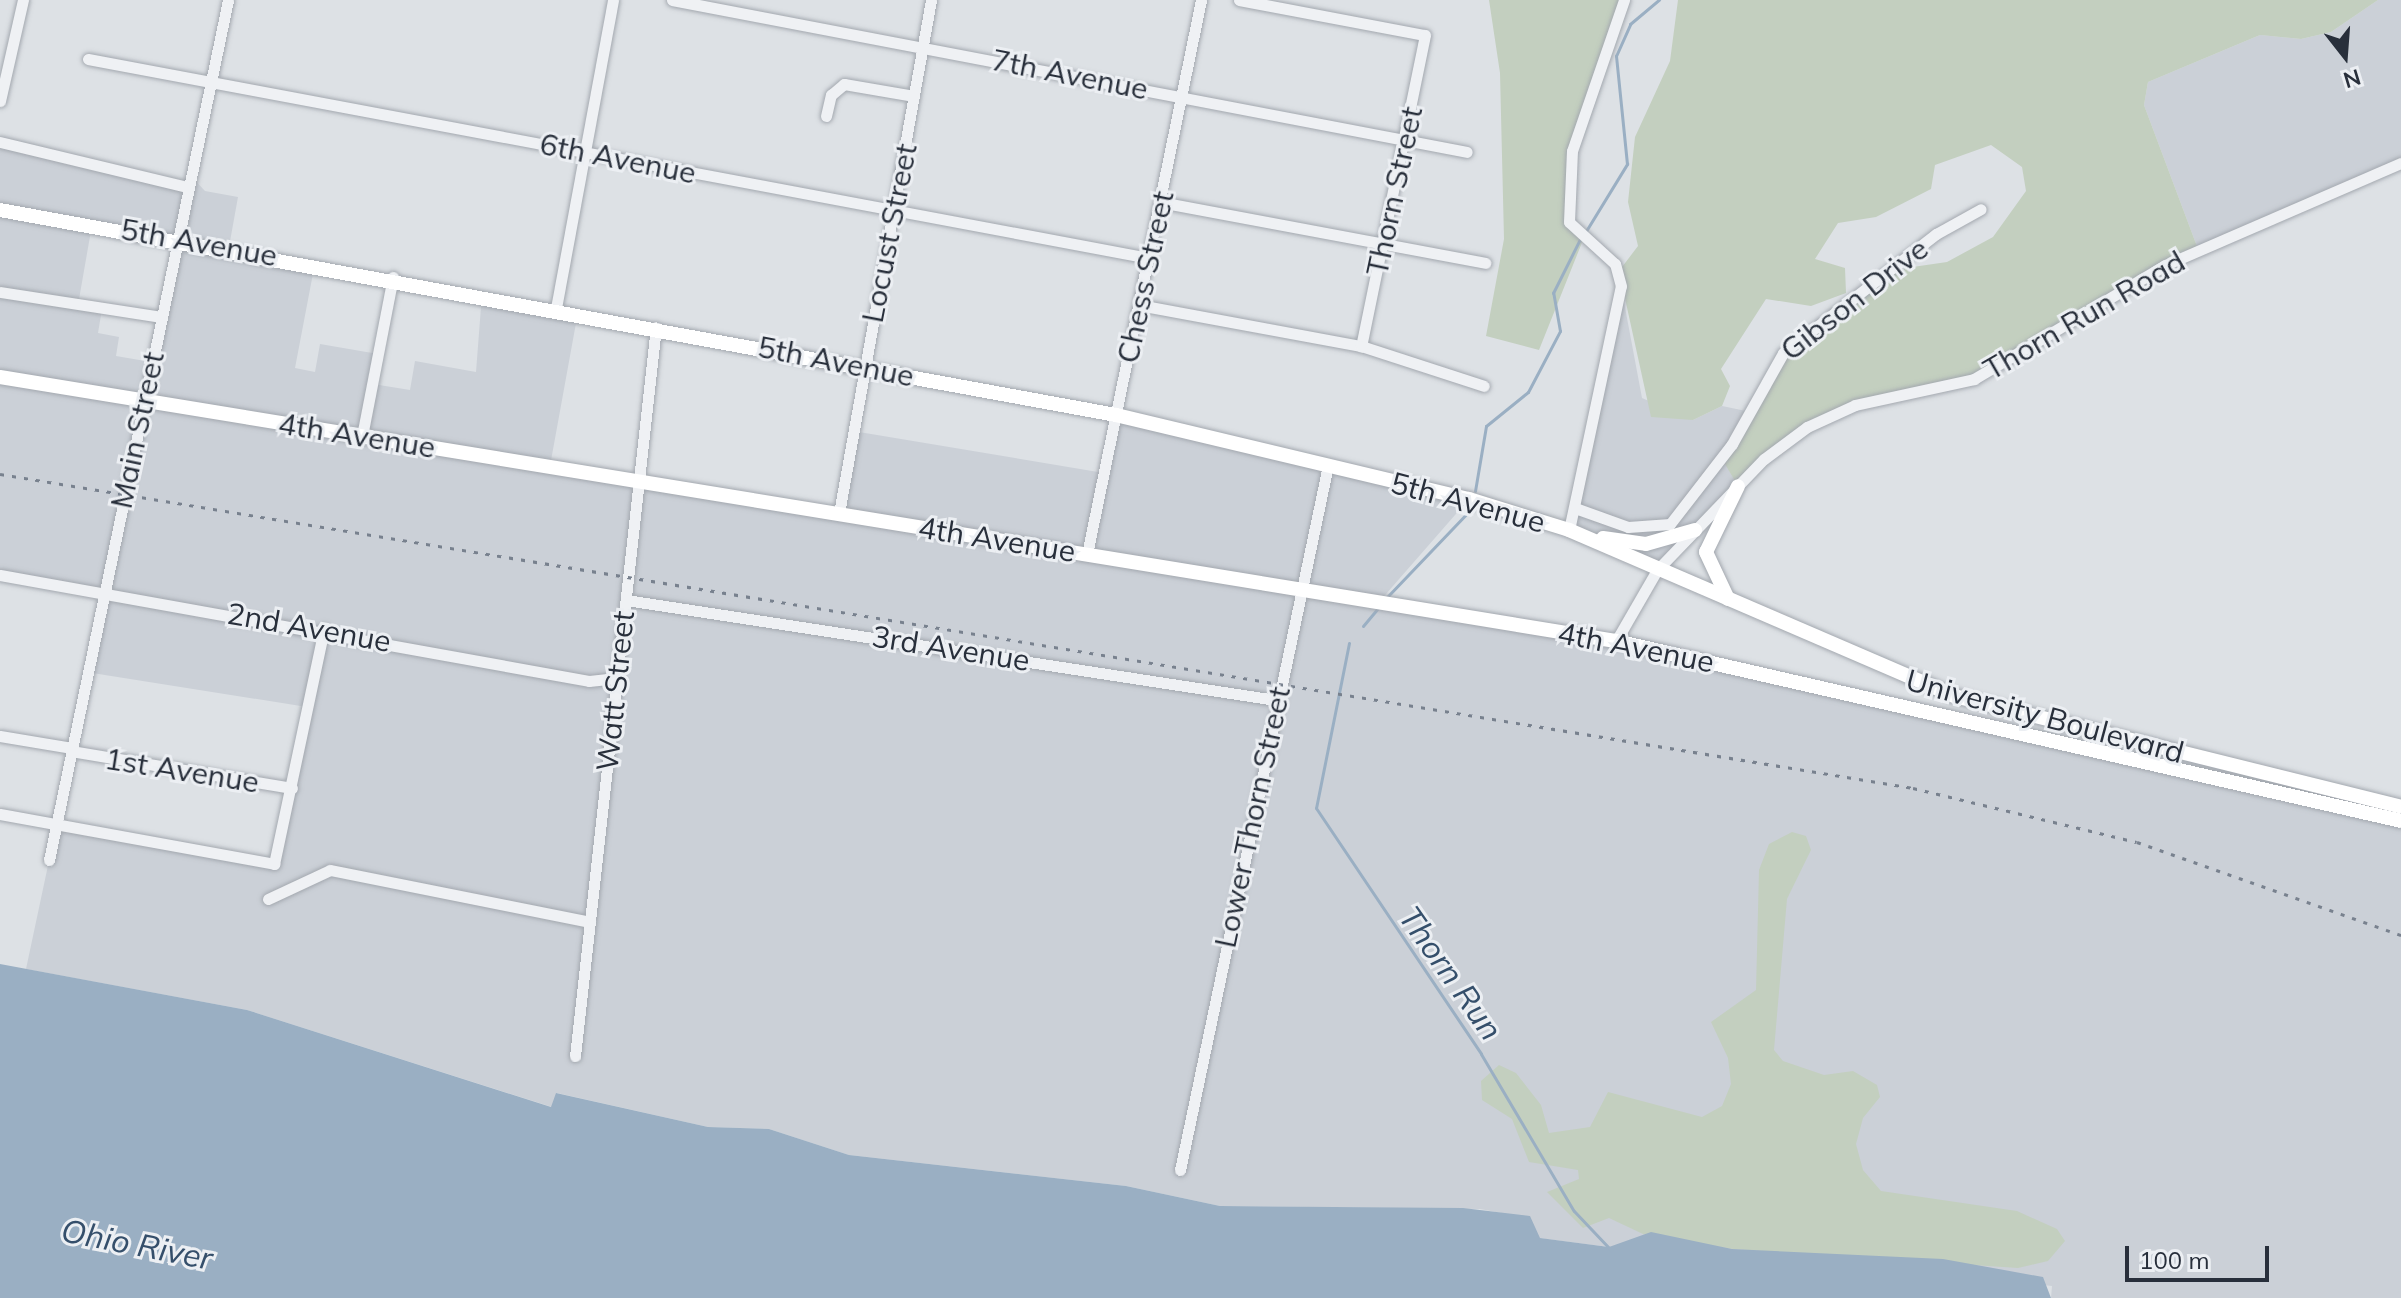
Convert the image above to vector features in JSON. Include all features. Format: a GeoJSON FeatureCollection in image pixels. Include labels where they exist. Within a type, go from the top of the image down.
{"type":"FeatureCollection","features":[{"type":"Feature","properties":{"kind":"main road","name":"5th Avenue"},"geometry":{"type":"LineString","coordinates":[[0,210],[393,277],[1116,415],[1328,465],[1569,530],[1657,570]]}},
{"type":"Feature","properties":{"kind":"main road","name":"4th Avenue"},"geometry":{"type":"LineString","coordinates":[[0,377],[1616,641],[1982,724]]}},
{"type":"Feature","properties":{"kind":"main road"},"geometry":{"type":"LineString","coordinates":[[1731,603],[1711,576],[1706,552],[1738,486]]}},
{"type":"Feature","properties":{"kind":"main road"},"geometry":{"type":"LineString","coordinates":[[1569,530],[1646,544],[1695,530]]}},
{"type":"Feature","properties":{"kind":"main road","name":"University Boulevard"},"geometry":{"type":"LineString","coordinates":[[1657,570],[1977,703],[2401,807]]}},
{"type":"Feature","properties":{"kind":"main road"},"geometry":{"type":"LineString","coordinates":[[1977,703],[1982,724]]}},
{"type":"Feature","properties":{"kind":"main road","name":"University Boulevard"},"geometry":{"type":"LineString","coordinates":[[1982,724],[2401,821]]}},
{"type":"Feature","properties":{"kind":"street"},"geometry":{"type":"LineString","coordinates":[[0,101],[23,0]]}},
{"type":"Feature","properties":{"kind":"street","name":"Main Street"},"geometry":{"type":"LineString","coordinates":[[49,860],[228,0]]}},
{"type":"Feature","properties":{"kind":"street"},"geometry":{"type":"LineString","coordinates":[[556,308],[613,0]]}},
{"type":"Feature","properties":{"kind":"street","name":"7th Avenue"},"geometry":{"type":"LineString","coordinates":[[672,0],[1467,152]]}},
{"type":"Feature","properties":{"kind":"street","name":"Locust Street"},"geometry":{"type":"LineString","coordinates":[[839,513],[931,0]]}},
{"type":"Feature","properties":{"kind":"street","name":"Chess Street"},"geometry":{"type":"LineString","coordinates":[[1087,554],[1184,96],[1201,0]]}},
{"type":"Feature","properties":{"kind":"street","name":"Thorn Street"},"geometry":{"type":"LineString","coordinates":[[1239,0],[1425,35],[1361,346]]}},
{"type":"Feature","properties":{"kind":"street"},"geometry":{"type":"LineString","coordinates":[[1569,530],[1621,286],[1615,264],[1580,238],[1568,212],[1575,131],[1624,0]]}},
{"type":"Feature","properties":{"kind":"street","name":"6th Avenue"},"geometry":{"type":"LineString","coordinates":[[88,59],[1149,258]]}},
{"type":"Feature","properties":{"kind":"street"},"geometry":{"type":"LineString","coordinates":[[826,116],[833,90],[844,84],[914,96]]}},
{"type":"Feature","properties":{"kind":"street"},"geometry":{"type":"LineString","coordinates":[[0,142],[188,187]]}},
{"type":"Feature","properties":{"kind":"street","name":"Thorn Run Road"},"geometry":{"type":"LineString","coordinates":[[1616,641],[1657,570],[1738,486],[1823,418],[1974,379],[2165,265],[2401,163]]}},
{"type":"Feature","properties":{"kind":"street"},"geometry":{"type":"LineString","coordinates":[[1160,202],[1485,263]]}},
{"type":"Feature","properties":{"kind":"street","name":"Gibson Drive"},"geometry":{"type":"LineString","coordinates":[[1575,508],[1628,527],[1670,524],[1732,444],[1783,353],[1936,234],[1981,209]]}},
{"type":"Feature","properties":{"kind":"street"},"geometry":{"type":"LineString","coordinates":[[362,436],[393,277]]}},
{"type":"Feature","properties":{"kind":"street"},"geometry":{"type":"LineString","coordinates":[[0,292],[161,317]]}},
{"type":"Feature","properties":{"kind":"street"},"geometry":{"type":"LineString","coordinates":[[1139,305],[1361,346],[1484,386]]}},
{"type":"Feature","properties":{"kind":"street","name":"Watt Street"},"geometry":{"type":"LineString","coordinates":[[575,1056],[656,327]]}},
{"type":"Feature","properties":{"kind":"street","name":"Lower Thorn Street"},"geometry":{"type":"LineString","coordinates":[[1180,1170],[1276,700],[1303,590],[1328,465]]}},
{"type":"Feature","properties":{"kind":"street","name":"2nd Avenue"},"geometry":{"type":"LineString","coordinates":[[0,575],[324,629],[589,681],[617,678]]}},
{"type":"Feature","properties":{"kind":"street","name":"3rd Avenue"},"geometry":{"type":"LineString","coordinates":[[626,600],[1276,700]]}},
{"type":"Feature","properties":{"kind":"street"},"geometry":{"type":"LineString","coordinates":[[0,814],[274,864],[324,629]]}},
{"type":"Feature","properties":{"kind":"street","name":"1st Avenue"},"geometry":{"type":"LineString","coordinates":[[0,736],[292,788]]}},
{"type":"Feature","properties":{"kind":"street"},"geometry":{"type":"LineString","coordinates":[[268,899],[330,870],[590,922]]}},
{"type":"Feature","properties":{"kind":"shaded area"},"geometry":{"type":"Polygon","coordinates":[[[2378,0],[2401,0],[2401,163],[2198,249],[2144,105],[2148,82],[2260,35],[2301,39],[2331,32],[2378,0]]]}},
{"type":"Feature","properties":{"kind":"shaded area"},"geometry":{"type":"Polygon","coordinates":[[[0,142],[188,187],[191,176],[205,191],[238,197],[229,247],[315,263],[295,368],[315,372],[320,344],[378,354],[373,384],[410,390],[415,361],[476,372],[482,294],[578,312],[550,466],[839,513],[853,431],[1104,473],[1116,415],[1469,499],[1379,602],[1616,641],[2401,821],[2401,1298],[2051,1298],[2052,1286],[1700,1246],[1676,1236],[1617,1248],[1539,1238],[1512,1215],[1480,1209],[1220,1206],[1126,1186],[849,1155],[769,1129],[708,1127],[557,1093],[552,1107],[247,1010],[26,969],[57,823],[271,865],[307,707],[86,672],[103,592],[0,575],[0,142]],[[92,225],[78,305],[102,309],[98,333],[119,337],[116,356],[151,362],[178,238],[92,225]]]}},
{"type":"Feature","properties":{"kind":"shaded area"},"geometry":{"type":"Polygon","coordinates":[[[1621,286],[1642,398],[1693,420],[1722,406],[1746,411],[1738,486],[1657,570],[1569,530],[1621,286]]]}},
{"type":"Feature","properties":{"kind":"green space"},"geometry":{"type":"Polygon","coordinates":[[[1489,0],[1624,0],[1580,115],[1568,212],[1583,240],[1539,350],[1486,336],[1504,239],[1500,73],[1489,0]]]}},
{"type":"Feature","properties":{"kind":"green space"},"geometry":{"type":"Polygon","coordinates":[[[1678,0],[2378,0],[2331,32],[2301,39],[2260,35],[2148,82],[2144,105],[2198,249],[1994,369],[1823,418],[1738,486],[1722,459],[1773,364],[1892,270],[1947,262],[1993,237],[2026,191],[2022,167],[1991,145],[1935,165],[1931,189],[1876,217],[1838,223],[1815,259],[1845,268],[1846,293],[1811,306],[1766,299],[1721,369],[1730,386],[1722,406],[1693,420],[1651,417],[1619,271],[1638,246],[1628,202],[1635,137],[1670,61],[1678,0]]]}},
{"type":"Feature","properties":{"kind":"green space"},"geometry":{"type":"Polygon","coordinates":[[[1792,832],[1806,836],[1811,850],[1787,899],[1774,1050],[1783,1061],[1824,1075],[1853,1071],[1877,1085],[1880,1097],[1863,1118],[1856,1144],[1863,1170],[1881,1191],[2017,1211],[2057,1229],[2065,1241],[2048,1261],[2018,1268],[1733,1249],[1643,1234],[1609,1218],[1583,1228],[1547,1192],[1579,1179],[1578,1170],[1529,1162],[1512,1119],[1482,1100],[1481,1081],[1499,1065],[1516,1073],[1541,1105],[1549,1133],[1590,1127],[1608,1092],[1702,1117],[1722,1106],[1731,1084],[1728,1058],[1711,1022],[1756,990],[1759,870],[1769,844],[1792,832]]]}},
{"type":"Feature","properties":{"kind":"water","name":"Ohio River"},"geometry":{"type":"Polygon","coordinates":[[[0,964],[247,1010],[551,1107],[556,1093],[708,1127],[769,1129],[849,1155],[1126,1186],[1220,1206],[1463,1208],[1530,1216],[1540,1238],[1609,1247],[1651,1232],[1732,1249],[1943,1259],[2043,1277],[2051,1298],[0,1298],[0,964]]]}},
{"type":"Feature","properties":{"kind":"waterway","name":"Thorn Run"},"geometry":{"type":"LineString","coordinates":[[1586,231],[1627,164],[1616,56],[1630,24],[1659,0]]}},
{"type":"Feature","properties":{"kind":"waterway","name":"Thorn Run"},"geometry":{"type":"LineString","coordinates":[[1475,491],[1486,426],[1528,392],[1560,331],[1553,293],[1581,237]]}},
{"type":"Feature","properties":{"kind":"waterway","name":"Thorn Run"},"geometry":{"type":"LineString","coordinates":[[1387,597],[1470,510]]}},
{"type":"Feature","properties":{"kind":"waterway","name":"Thorn Run"},"geometry":{"type":"LineString","coordinates":[[1363,626],[1380,606]]}},
{"type":"Feature","properties":{"kind":"waterway","name":"Thorn Run"},"geometry":{"type":"LineString","coordinates":[[1349,643],[1316,808],[1481,1054],[1574,1211],[1611,1250]]}},
{"type":"Feature","properties":{"kind":"railway"},"geometry":{"type":"LineString","coordinates":[[0,474],[1913,788],[2137,842],[2401,935]]}}]}
